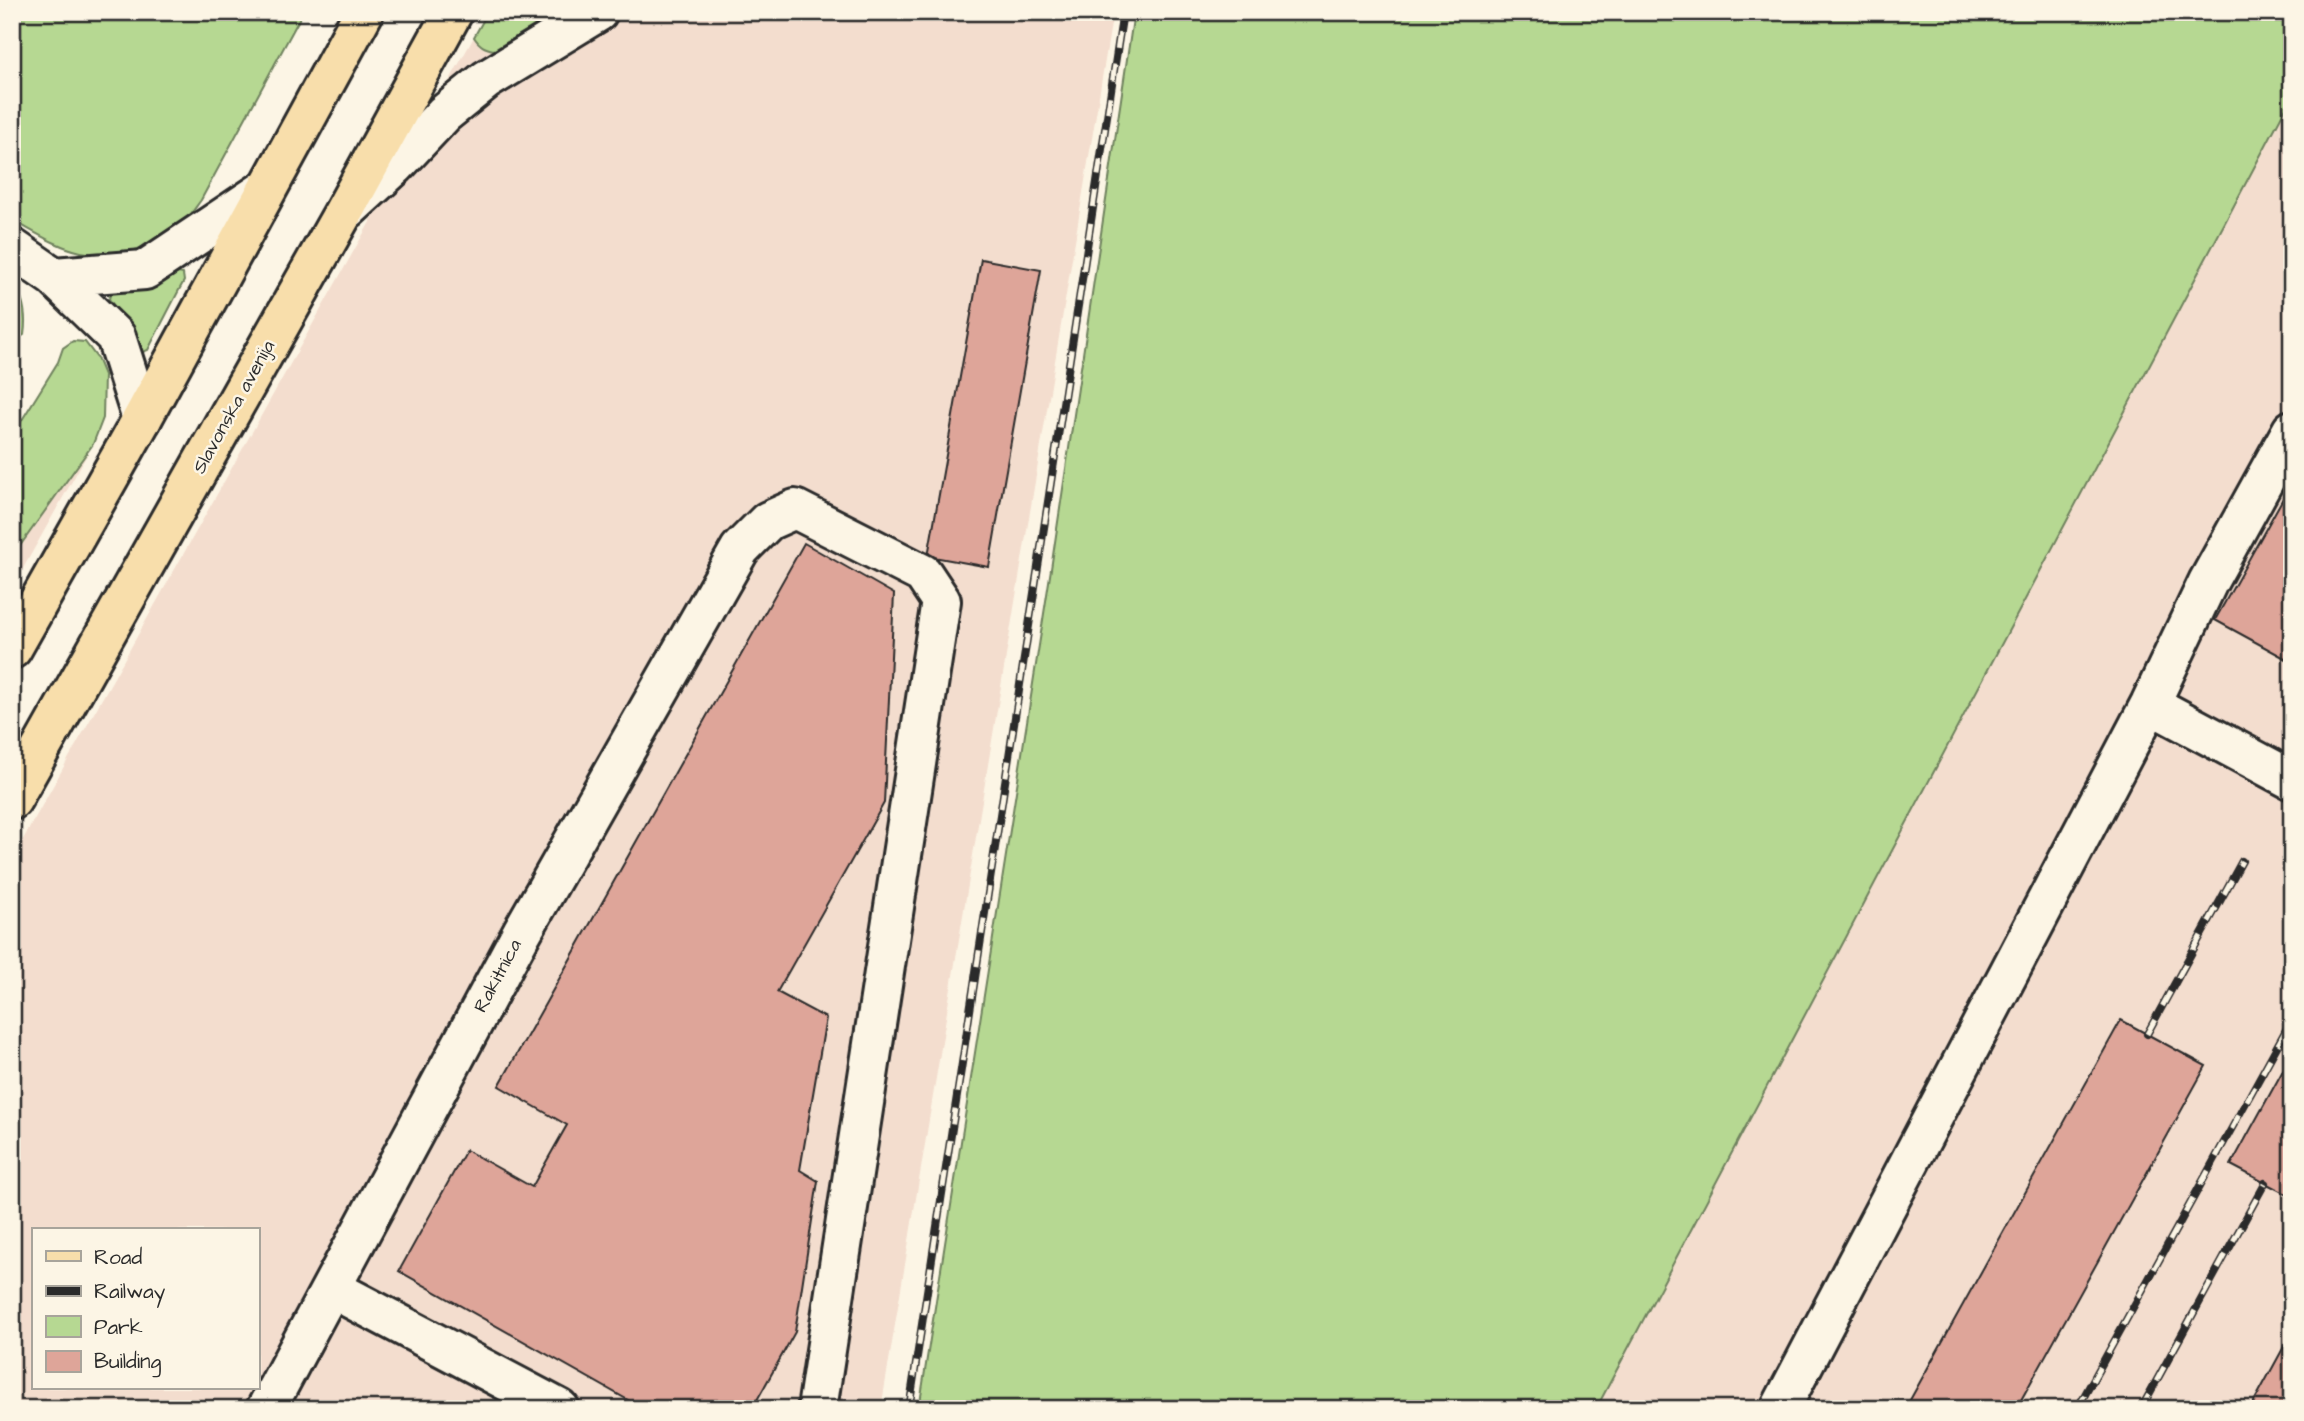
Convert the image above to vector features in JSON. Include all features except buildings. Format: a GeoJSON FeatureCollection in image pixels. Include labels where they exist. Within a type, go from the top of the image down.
{"type":"FeatureCollection","features":[{"type":"Feature","properties":{"kind":"main road"},"geometry":{"type":"LineString","coordinates":[[12,649],[142,419],[364,12]]}},
{"type":"Feature","properties":{"kind":"main road","name":"Slavonska avenija"},"geometry":{"type":"LineString","coordinates":[[12,800],[453,12]]}},
{"type":"Feature","properties":{"kind":"street"},"geometry":{"type":"LineString","coordinates":[[343,212],[396,165],[444,114],[486,80],[598,12]]}},
{"type":"Feature","properties":{"kind":"street"},"geometry":{"type":"LineString","coordinates":[[54,277],[145,270],[266,190]]}},
{"type":"Feature","properties":{"kind":"street"},"geometry":{"type":"LineString","coordinates":[[12,248],[54,277],[116,337],[142,419]]}},
{"type":"Feature","properties":{"kind":"street"},"geometry":{"type":"LineString","coordinates":[[1780,1409],[2150,704],[2208,582],[2292,430]]}},
{"type":"Feature","properties":{"kind":"street","name":"Rakitnica"},"geometry":{"type":"LineString","coordinates":[[267,1408],[522,932],[740,549],[768,521],[795,509],[923,574],[941,600],[817,1409]]}},
{"type":"Feature","properties":{"kind":"street"},"geometry":{"type":"LineString","coordinates":[[2150,704],[2292,780]]}},
{"type":"Feature","properties":{"kind":"street"},"geometry":{"type":"LineString","coordinates":[[331,1288],[560,1409]]}},
{"type":"Feature","properties":{"kind":"shaded area"},"geometry":{"type":"Polygon","coordinates":[[[557,12],[1113,12],[881,1409],[12,1409],[12,859],[474,37],[484,48],[494,50],[557,12]]]}},
{"type":"Feature","properties":{"kind":"shaded area"},"geometry":{"type":"Polygon","coordinates":[[[2292,96],[2292,1409],[1596,1409],[2292,96]]]}},
{"type":"Feature","properties":{"kind":"shaded area"},"geometry":{"type":"Polygon","coordinates":[[[93,444],[12,588],[12,557],[93,444]]]}},
{"type":"Feature","properties":{"kind":"green space"},"geometry":{"type":"Polygon","coordinates":[[[12,12],[303,12],[201,200],[189,216],[171,233],[147,246],[121,253],[94,254],[63,246],[12,220],[12,12]]]}},
{"type":"Feature","properties":{"kind":"green space"},"geometry":{"type":"Polygon","coordinates":[[[488,12],[557,12],[494,50],[482,46],[474,37],[488,12]]]}},
{"type":"Feature","properties":{"kind":"green space"},"geometry":{"type":"Polygon","coordinates":[[[1134,12],[2292,12],[2292,96],[1596,1409],[919,1409],[1051,569],[1134,12]]]}},
{"type":"Feature","properties":{"kind":"green space"},"geometry":{"type":"Polygon","coordinates":[[[178,273],[183,274],[184,281],[148,350],[138,354],[133,336],[109,299],[111,291],[155,284],[178,273]]]}},
{"type":"Feature","properties":{"kind":"green space"},"geometry":{"type":"Polygon","coordinates":[[[12,281],[24,306],[25,320],[24,335],[12,342],[12,281]]]}},
{"type":"Feature","properties":{"kind":"green space"},"geometry":{"type":"Polygon","coordinates":[[[73,341],[85,342],[97,358],[104,375],[103,418],[93,444],[12,557],[12,436],[58,362],[63,348],[73,341]]]}},
{"type":"Feature","properties":{"kind":"railway"},"geometry":{"type":"LineString","coordinates":[[909,1409],[1123,12]]}},
{"type":"Feature","properties":{"kind":"railway"},"geometry":{"type":"LineString","coordinates":[[2147,1034],[2242,861]]}},
{"type":"Feature","properties":{"kind":"railway"},"geometry":{"type":"LineString","coordinates":[[2077,1409],[2292,1019]]}},
{"type":"Feature","properties":{"kind":"railway"},"geometry":{"type":"LineString","coordinates":[[2141,1409],[2265,1183]]}}]}
